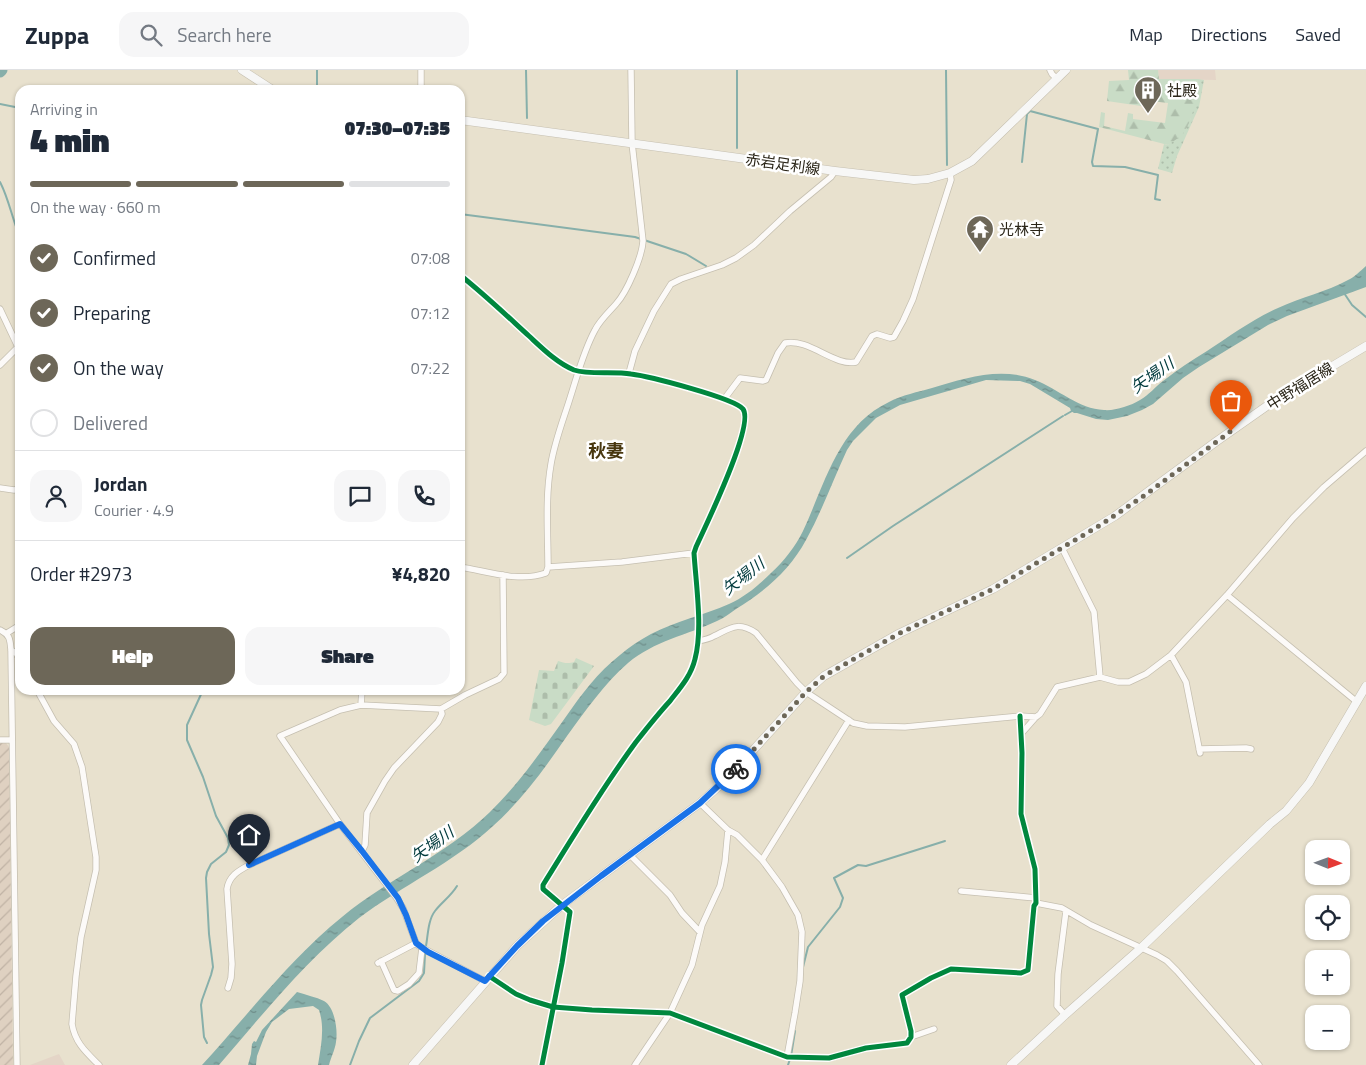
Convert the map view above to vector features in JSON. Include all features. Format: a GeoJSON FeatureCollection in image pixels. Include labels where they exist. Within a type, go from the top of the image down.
{"type":"FeatureCollection","features":[{"type":"Feature","properties":{"kind":"main road"},"geometry":{"type":"LineString","coordinates":[[242,70],[265,85]]}},
{"type":"Feature","properties":{"kind":"main road","name":"赤岩足利線"},"geometry":{"type":"LineString","coordinates":[[465,121],[914,180],[939,177],[972,161],[1066,70]]}},
{"type":"Feature","properties":{"kind":"main road","name":"中野福居線"},"geometry":{"type":"LineString","coordinates":[[412,1065],[517,946],[562,905],[700,803],[726,780],[806,692],[824,676],[900,633],[993,589],[1115,516],[1274,401],[1366,346]]}},
{"type":"Feature","properties":{"kind":"main road"},"geometry":{"type":"LineString","coordinates":[[1011,1065],[1064,1015],[1141,948],[1270,824],[1286,811],[1309,783],[1366,686]]}},
{"type":"Feature","properties":{"kind":"street"},"geometry":{"type":"LineString","coordinates":[[421,70],[421,85]]}},
{"type":"Feature","properties":{"kind":"street"},"geometry":{"type":"LineString","coordinates":[[465,568],[525,577],[546,574],[548,567],[550,465],[558,433],[595,330],[601,320],[625,293],[642,249],[643,241],[632,143],[631,70]]}},
{"type":"Feature","properties":{"kind":"street"},"geometry":{"type":"LineString","coordinates":[[1050,70],[1057,79]]}},
{"type":"Feature","properties":{"kind":"street"},"geometry":{"type":"LineString","coordinates":[[629,373],[634,350],[654,311],[671,284],[736,258],[754,245],[790,211],[831,177],[835,171]]}},
{"type":"Feature","properties":{"kind":"street"},"geometry":{"type":"LineString","coordinates":[[725,398],[740,378],[759,381],[766,380],[778,353],[785,343],[792,342],[816,349],[842,362],[851,364],[856,362],[872,336],[877,334],[890,338],[894,337],[913,299],[951,180],[950,173]]}},
{"type":"Feature","properties":{"kind":"street"},"geometry":{"type":"LineString","coordinates":[[465,279],[562,363],[579,371],[641,375],[725,398],[740,406],[744,410],[745,415],[744,427],[730,472],[694,553],[698,641],[695,660],[688,677],[614,773],[543,885],[543,889],[570,912],[542,1065]]}},
{"type":"Feature","properties":{"kind":"street"},"geometry":{"type":"LineString","coordinates":[[0,309],[15,341]]}},
{"type":"Feature","properties":{"kind":"street"},"geometry":{"type":"LineString","coordinates":[[0,365],[15,350]]}},
{"type":"Feature","properties":{"kind":"street"},"geometry":{"type":"LineString","coordinates":[[1021,734],[1040,714],[1057,687],[1100,677],[1118,682],[1129,682],[1146,674],[1172,655],[1293,518],[1366,451]]}},
{"type":"Feature","properties":{"kind":"street"},"geometry":{"type":"LineString","coordinates":[[0,488],[15,490]]}},
{"type":"Feature","properties":{"kind":"street"},"geometry":{"type":"LineString","coordinates":[[1062,548],[1094,612],[1100,677]]}},
{"type":"Feature","properties":{"kind":"street"},"geometry":{"type":"LineString","coordinates":[[548,567],[622,562],[694,553]]}},
{"type":"Feature","properties":{"kind":"street"},"geometry":{"type":"LineString","coordinates":[[503,575],[504,673],[499,679],[441,709],[361,705],[340,710],[280,736],[340,824],[396,897],[406,915],[416,943],[422,948],[516,994],[553,1007],[670,1013],[789,1057],[830,1062],[866,1048],[907,1043],[911,1036],[911,1031],[902,995],[931,978],[950,970],[1021,973],[1028,970],[1036,900],[1036,869],[1021,814],[1020,716]]}},
{"type":"Feature","properties":{"kind":"street"},"geometry":{"type":"LineString","coordinates":[[1227,594],[1357,702]]}},
{"type":"Feature","properties":{"kind":"street"},"geometry":{"type":"LineString","coordinates":[[698,641],[712,637],[728,628],[736,626],[748,628],[761,639],[806,692],[853,723],[867,726],[905,727],[1020,716],[1036,717]]}},
{"type":"Feature","properties":{"kind":"street"},"geometry":{"type":"LineString","coordinates":[[7,633],[15,629]]}},
{"type":"Feature","properties":{"kind":"street"},"geometry":{"type":"LineString","coordinates":[[0,630],[7,633],[11,650],[17,1065]]}},
{"type":"Feature","properties":{"kind":"street"},"geometry":{"type":"LineString","coordinates":[[11,650],[15,652]]}},
{"type":"Feature","properties":{"kind":"street"},"geometry":{"type":"LineString","coordinates":[[1172,655],[1186,682],[1199,751],[1251,749]]}},
{"type":"Feature","properties":{"kind":"street"},"geometry":{"type":"LineString","coordinates":[[40,695],[54,721],[74,744],[82,767],[91,823],[96,870],[81,937],[72,1024],[80,1046],[99,1065]]}},
{"type":"Feature","properties":{"kind":"street"},"geometry":{"type":"LineString","coordinates":[[361,705],[362,695]]}},
{"type":"Feature","properties":{"kind":"street"},"geometry":{"type":"LineString","coordinates":[[362,851],[365,845],[367,813],[394,768],[438,722],[442,714],[441,709]]}},
{"type":"Feature","properties":{"kind":"street"},"geometry":{"type":"LineString","coordinates":[[762,860],[849,720]]}},
{"type":"Feature","properties":{"kind":"street"},"geometry":{"type":"LineString","coordinates":[[0,740],[12,740]]}},
{"type":"Feature","properties":{"kind":"street"},"geometry":{"type":"LineString","coordinates":[[700,803],[762,860],[782,887],[798,915],[802,932],[800,981],[789,1057],[790,1065]]}},
{"type":"Feature","properties":{"kind":"street"},"geometry":{"type":"LineString","coordinates":[[228,988],[232,964],[227,889],[230,879],[249,865],[340,824]]}},
{"type":"Feature","properties":{"kind":"street"},"geometry":{"type":"LineString","coordinates":[[635,1065],[670,1013],[692,965],[702,925],[720,886],[725,862],[728,830]]}},
{"type":"Feature","properties":{"kind":"street"},"geometry":{"type":"LineString","coordinates":[[630,855],[670,895],[700,932]]}},
{"type":"Feature","properties":{"kind":"street"},"geometry":{"type":"LineString","coordinates":[[961,891],[1036,900],[1062,908],[1098,929],[1162,958],[1173,966],[1260,1065]]}},
{"type":"Feature","properties":{"kind":"street"},"geometry":{"type":"LineString","coordinates":[[1064,1015],[1057,1006],[1058,974],[1066,911]]}},
{"type":"Feature","properties":{"kind":"street"},"geometry":{"type":"LineString","coordinates":[[416,943],[380,962],[394,990],[398,991],[409,984],[419,973],[422,948]]}},
{"type":"Feature","properties":{"kind":"street"},"geometry":{"type":"LineString","coordinates":[[911,1036],[934,1029]]}},
{"type":"Feature","properties":{"kind":"shaded area"},"geometry":{"type":"Polygon","coordinates":[[[1158,70],[1215,70],[1216,80],[1159,79],[1158,70]]]}},
{"type":"Feature","properties":{"kind":"shaded area"},"geometry":{"type":"Polygon","coordinates":[[[0,743],[6,743],[9,747],[13,1065],[0,1065],[0,743]]]}},
{"type":"Feature","properties":{"kind":"shaded area"},"geometry":{"type":"Polygon","coordinates":[[[59,1054],[65,1065],[30,1065],[59,1054]]]}},
{"type":"Feature","properties":{"kind":"green space"},"geometry":{"type":"Polygon","coordinates":[[[1128,70],[1158,70],[1159,79],[1198,79],[1189,124],[1181,136],[1168,145],[1099,127],[1101,112],[1105,113],[1104,126],[1125,131],[1128,113],[1133,114],[1133,119],[1165,123],[1168,103],[1142,100],[1141,106],[1107,101],[1109,81],[1129,80],[1128,70]]]}},
{"type":"Feature","properties":{"kind":"green space"},"geometry":{"type":"Polygon","coordinates":[[[1198,79],[1204,80],[1199,107],[1177,156],[1172,173],[1158,169],[1164,144],[1168,145],[1190,120],[1198,79]]]}},
{"type":"Feature","properties":{"kind":"green space"},"geometry":{"type":"Polygon","coordinates":[[[576,658],[594,666],[551,724],[545,726],[529,720],[539,670],[554,671],[558,661],[570,663],[574,662],[576,658]]]}},
{"type":"Feature","properties":{"kind":"water"},"geometry":{"type":"Polygon","coordinates":[[[1366,266],[1366,287],[1287,316],[1268,325],[1199,367],[1153,404],[1127,416],[1108,420],[1096,419],[1074,413],[1070,408],[1030,384],[1020,381],[986,380],[900,405],[876,418],[853,441],[847,450],[800,551],[776,579],[722,618],[649,649],[628,663],[596,698],[542,772],[504,816],[478,839],[445,863],[359,918],[303,970],[219,1065],[202,1065],[304,951],[342,917],[379,890],[455,841],[490,812],[530,766],[590,684],[612,662],[631,646],[651,634],[735,601],[762,582],[789,554],[800,537],[826,476],[845,441],[857,426],[872,413],[889,402],[905,396],[970,377],[996,374],[1022,376],[1035,380],[1077,402],[1095,409],[1113,410],[1122,408],[1143,398],[1179,369],[1260,317],[1287,304],[1340,284],[1353,277],[1366,266]]]}},
{"type":"Feature","properties":{"kind":"water"},"geometry":{"type":"Polygon","coordinates":[[[297,992],[324,1001],[331,1008],[337,1037],[329,1065],[318,1065],[322,1024],[319,1010],[313,1006],[289,1009],[272,1022],[257,1056],[256,1065],[248,1065],[254,1041],[256,1042],[262,1030],[297,992]]]}},
{"type":"Feature","properties":{"kind":"waterway"},"geometry":{"type":"LineString","coordinates":[[317,70],[317,85]]}},
{"type":"Feature","properties":{"kind":"waterway"},"geometry":{"type":"LineString","coordinates":[[526,70],[527,118]]}},
{"type":"Feature","properties":{"kind":"waterway"},"geometry":{"type":"LineString","coordinates":[[737,70],[737,148]]}},
{"type":"Feature","properties":{"kind":"waterway"},"geometry":{"type":"LineString","coordinates":[[946,70],[947,165]]}},
{"type":"Feature","properties":{"kind":"waterway"},"geometry":{"type":"LineString","coordinates":[[0,104],[15,107]]}},
{"type":"Feature","properties":{"kind":"waterway"},"geometry":{"type":"LineString","coordinates":[[1022,162],[1027,114],[1030,111],[1098,129],[1092,162],[1093,166],[1125,167],[1158,175],[1155,199],[1160,200]]}},
{"type":"Feature","properties":{"kind":"waterway"},"geometry":{"type":"LineString","coordinates":[[0,182],[15,223]]}},
{"type":"Feature","properties":{"kind":"waterway"},"geometry":{"type":"LineString","coordinates":[[465,215],[635,237],[686,254],[706,266]]}},
{"type":"Feature","properties":{"kind":"waterway"},"geometry":{"type":"LineString","coordinates":[[1344,293],[1352,305],[1366,317]]}},
{"type":"Feature","properties":{"kind":"waterway"},"geometry":{"type":"LineString","coordinates":[[1065,415],[1072,411]]}},
{"type":"Feature","properties":{"kind":"waterway"},"geometry":{"type":"LineString","coordinates":[[847,558],[1063,416]]}},
{"type":"Feature","properties":{"kind":"waterway"},"geometry":{"type":"LineString","coordinates":[[201,695],[187,725],[187,740],[203,777],[216,816],[228,838],[229,845],[226,852],[211,864],[206,878],[213,967],[201,1005],[204,1037],[207,1043]]}},
{"type":"Feature","properties":{"kind":"waterway"},"geometry":{"type":"LineString","coordinates":[[803,967],[808,947],[840,907],[843,898],[834,878],[858,865],[866,866],[945,841]]}},
{"type":"Feature","properties":{"kind":"waterway"},"geometry":{"type":"LineString","coordinates":[[426,946],[433,915],[457,886]]}},
{"type":"Feature","properties":{"kind":"waterway"},"geometry":{"type":"LineString","coordinates":[[350,1065],[370,1018],[419,981],[424,973],[425,954]]}},
{"type":"Feature","properties":{"kind":"waterway"},"geometry":{"type":"LineString","coordinates":[[788,1065],[795,1031]]}},
{"type":"Feature","properties":{"kind":"cycle path"},"geometry":{"type":"LineString","coordinates":[[465,279],[544,350],[574,370],[631,374],[690,388],[736,404],[743,409],[745,419],[736,454],[694,553],[698,634],[695,659],[691,671],[685,682],[623,759],[543,885],[543,889],[570,912],[542,1065]]}},
{"type":"Feature","properties":{"kind":"cycle path"},"geometry":{"type":"LineString","coordinates":[[489,976],[516,994],[553,1007],[670,1013],[787,1057],[829,1058],[866,1048],[907,1043],[911,1037],[911,1031],[902,995],[951,969],[1021,973],[1028,970],[1034,906],[1036,903],[1035,869],[1021,814],[1022,753],[1020,716]]}},
{"type":"Feature","properties":{"kind":"way so far"},"geometry":{"type":"LineString","coordinates":[[736,769],[806,692],[824,676],[900,633],[993,589],[1102,524],[1145,495],[1231,431]]}},
{"type":"Feature","properties":{"kind":"place","name":"社殿"},"geometry":{"type":"Point","coordinates":[1148,114]}},
{"type":"Feature","properties":{"kind":"place","name":"光林寺"},"geometry":{"type":"Point","coordinates":[980,253]}},
{"type":"Feature","properties":{"kind":"district","name":"秋妻"},"geometry":{"type":"Point","coordinates":[606,450]}},
{"type":"Feature","properties":{"kind":"route"},"geometry":{"type":"LineString","coordinates":[[249,865],[340,824],[398,898],[416,943],[428,952],[485,981],[543,921],[700,803],[736,769]]}},
{"type":"Feature","properties":{"kind":"water label","name":"矢場川"},"geometry":{"type":"Point","coordinates":[1152,375]}},
{"type":"Feature","properties":{"kind":"water label","name":"矢場川"},"geometry":{"type":"Point","coordinates":[743,576]}},
{"type":"Feature","properties":{"kind":"water label","name":"矢場川"},"geometry":{"type":"Point","coordinates":[432,844]}}]}
